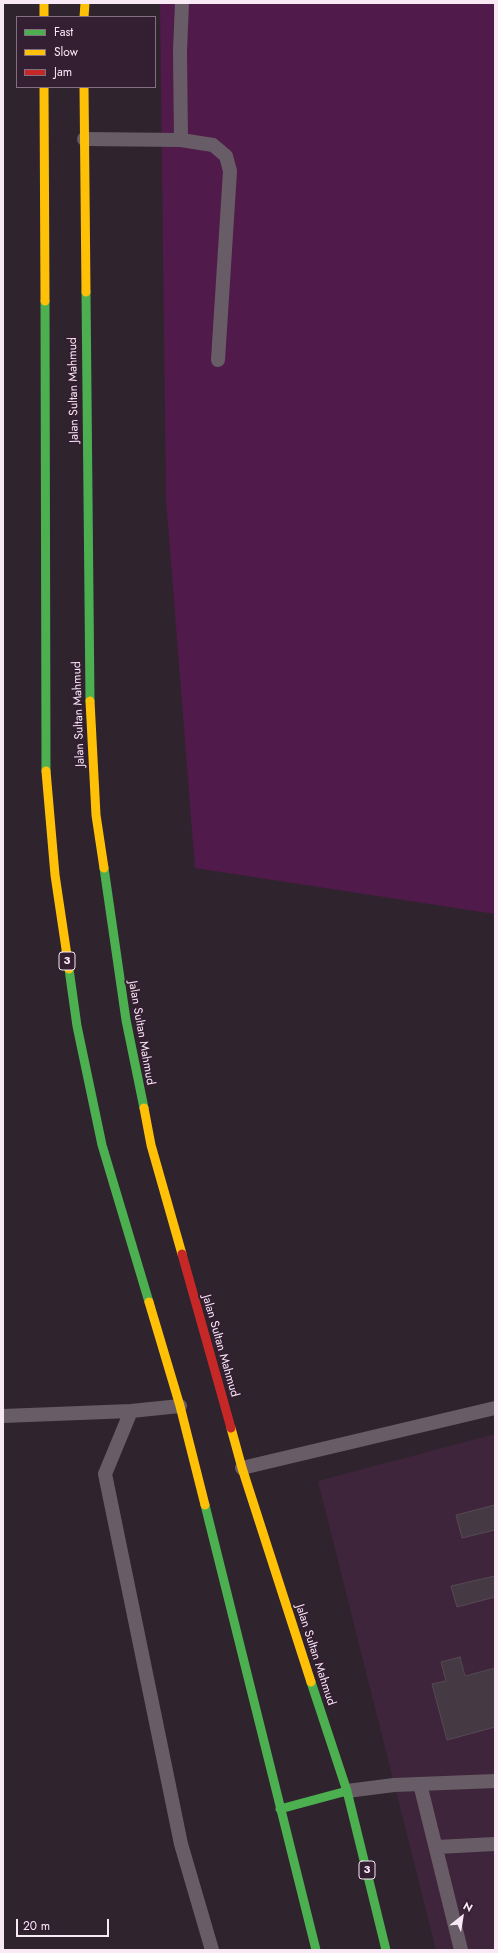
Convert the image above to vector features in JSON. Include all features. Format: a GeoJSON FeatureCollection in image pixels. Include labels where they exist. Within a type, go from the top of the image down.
{"type":"FeatureCollection","features":[{"type":"Feature","properties":{"kind":"highway"},"geometry":{"type":"LineString","coordinates":[[44,3],[44,16]]}},
{"type":"Feature","properties":{"kind":"highway"},"geometry":{"type":"LineString","coordinates":[[84,3],[84,16]]}},
{"type":"Feature","properties":{"kind":"highway","name":"3"},"geometry":{"type":"LineString","coordinates":[[44,88],[46,770],[55,875],[77,1026],[102,1145],[180,1406],[316,1950]]}},
{"type":"Feature","properties":{"kind":"highway","name":"Jalan Sultan Mahmud"},"geometry":{"type":"LineString","coordinates":[[84,88],[90,716],[96,815],[126,1020],[151,1145],[242,1468],[347,1791],[386,1950]]}},
{"type":"Feature","properties":{"kind":"highway"},"geometry":{"type":"LineString","coordinates":[[280,1809],[347,1791]]}},
{"type":"Feature","properties":{"kind":"lane"},"geometry":{"type":"LineString","coordinates":[[181,140],[180,51],[182,3]]}},
{"type":"Feature","properties":{"kind":"lane"},"geometry":{"type":"LineString","coordinates":[[84,139],[181,140],[213,145],[226,156],[230,171],[218,360]]}},
{"type":"Feature","properties":{"kind":"lane"},"geometry":{"type":"LineString","coordinates":[[3,1416],[132,1411],[180,1406]]}},
{"type":"Feature","properties":{"kind":"lane"},"geometry":{"type":"LineString","coordinates":[[242,1468],[495,1408]]}},
{"type":"Feature","properties":{"kind":"lane"},"geometry":{"type":"LineString","coordinates":[[132,1411],[105,1474],[180,1844],[212,1950]]}},
{"type":"Feature","properties":{"kind":"lane"},"geometry":{"type":"LineString","coordinates":[[347,1791],[394,1785],[495,1781]]}},
{"type":"Feature","properties":{"kind":"lane"},"geometry":{"type":"LineString","coordinates":[[420,1784],[437,1847],[461,1950]]}},
{"type":"Feature","properties":{"kind":"lane"},"geometry":{"type":"LineString","coordinates":[[437,1847],[495,1844]]}},
{"type":"Feature","properties":{"kind":"shaded area"},"geometry":{"type":"Polygon","coordinates":[[[160,3],[495,3],[495,914],[195,868],[166,499],[160,3]]]}},
{"type":"Feature","properties":{"kind":"shaded area"},"geometry":{"type":"Polygon","coordinates":[[[495,1434],[495,1950],[436,1950],[318,1481],[495,1434]]]}},
{"type":"Feature","properties":{"kind":"building"},"geometry":{"type":"Polygon","coordinates":[[[495,1505],[495,1530],[462,1538],[456,1515],[495,1505]]]}},
{"type":"Feature","properties":{"kind":"building"},"geometry":{"type":"Polygon","coordinates":[[[495,1576],[495,1597],[457,1607],[451,1586],[495,1576]]]}},
{"type":"Feature","properties":{"kind":"building"},"geometry":{"type":"Polygon","coordinates":[[[460,1657],[465,1676],[495,1668],[495,1727],[447,1740],[432,1684],[446,1681],[441,1662],[460,1657]]]}},
{"type":"Feature","properties":{"kind":"traffic: fast"},"geometry":{"type":"LineString","coordinates":[[86,292],[90,701]]}},
{"type":"Feature","properties":{"kind":"traffic: fast"},"geometry":{"type":"LineString","coordinates":[[45,301],[46,771]]}},
{"type":"Feature","properties":{"kind":"traffic: fast"},"geometry":{"type":"LineString","coordinates":[[104,868],[126,1020],[144,1108]]}},
{"type":"Feature","properties":{"kind":"traffic: fast"},"geometry":{"type":"LineString","coordinates":[[69,969],[77,1026],[102,1145],[149,1302]]}},
{"type":"Feature","properties":{"kind":"traffic: fast"},"geometry":{"type":"LineString","coordinates":[[205,1505],[316,1950]]}},
{"type":"Feature","properties":{"kind":"traffic: fast"},"geometry":{"type":"LineString","coordinates":[[311,1682],[347,1791],[386,1950]]}},
{"type":"Feature","properties":{"kind":"traffic: fast"},"geometry":{"type":"LineString","coordinates":[[280,1809],[347,1791]]}},
{"type":"Feature","properties":{"kind":"traffic: slow"},"geometry":{"type":"LineString","coordinates":[[44,3],[44,16]]}},
{"type":"Feature","properties":{"kind":"traffic: slow"},"geometry":{"type":"LineString","coordinates":[[84,16],[85,3]]}},
{"type":"Feature","properties":{"kind":"traffic: slow"},"geometry":{"type":"LineString","coordinates":[[44,88],[45,301]]}},
{"type":"Feature","properties":{"kind":"traffic: slow"},"geometry":{"type":"LineString","coordinates":[[84,88],[86,292]]}},
{"type":"Feature","properties":{"kind":"traffic: slow"},"geometry":{"type":"LineString","coordinates":[[90,701],[96,815],[104,868]]}},
{"type":"Feature","properties":{"kind":"traffic: slow"},"geometry":{"type":"LineString","coordinates":[[46,771],[55,875],[69,969]]}},
{"type":"Feature","properties":{"kind":"traffic: slow"},"geometry":{"type":"LineString","coordinates":[[144,1108],[151,1145],[182,1254]]}},
{"type":"Feature","properties":{"kind":"traffic: slow"},"geometry":{"type":"LineString","coordinates":[[149,1302],[180,1406],[205,1505]]}},
{"type":"Feature","properties":{"kind":"traffic: slow"},"geometry":{"type":"LineString","coordinates":[[231,1428],[242,1468],[311,1682]]}},
{"type":"Feature","properties":{"kind":"traffic: jam"},"geometry":{"type":"LineString","coordinates":[[182,1254],[231,1428]]}}]}
